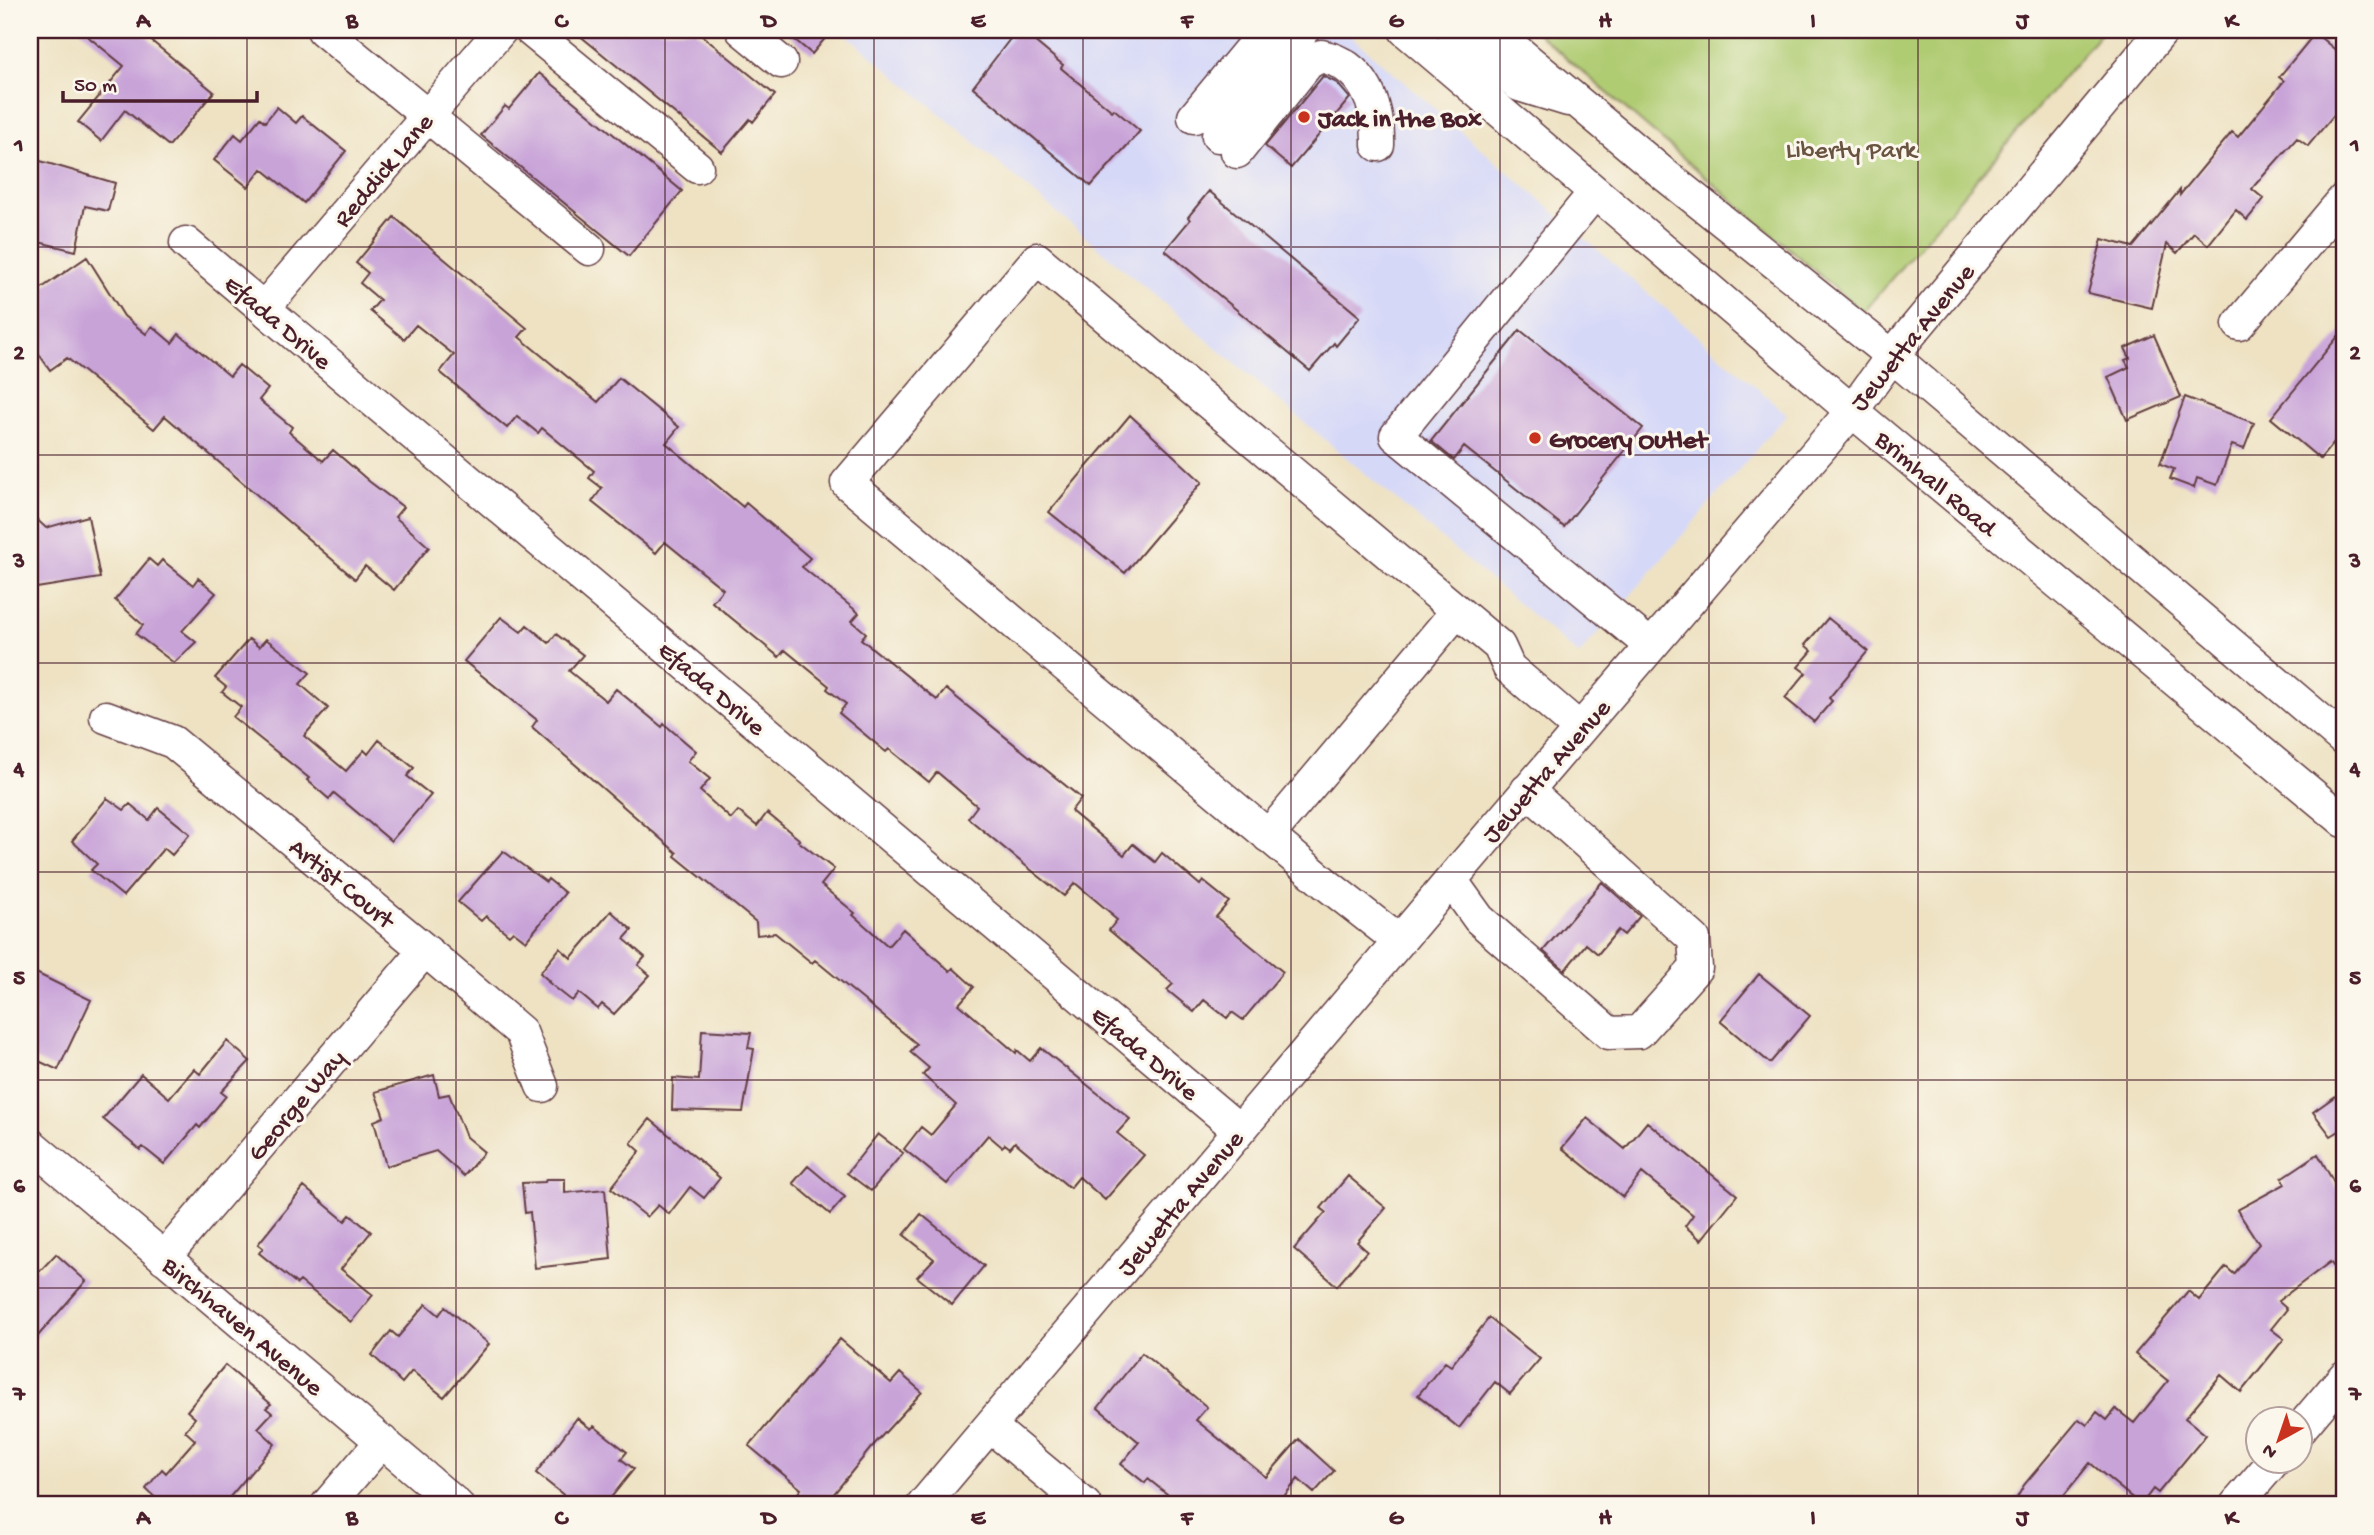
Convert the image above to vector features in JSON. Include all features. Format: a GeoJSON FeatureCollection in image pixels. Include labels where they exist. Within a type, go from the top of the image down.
{"type":"FeatureCollection","features":[{"type":"Feature","properties":{"kind":"street"},"geometry":{"type":"LineString","coordinates":[[323,30],[589,250]]}},
{"type":"Feature","properties":{"kind":"street","name":"Reddick Lane"},"geometry":{"type":"LineString","coordinates":[[264,308],[501,30]]}},
{"type":"Feature","properties":{"kind":"street"},"geometry":{"type":"LineString","coordinates":[[530,30],[696,167]]}},
{"type":"Feature","properties":{"kind":"street"},"geometry":{"type":"LineString","coordinates":[[742,30],[781,62]]}},
{"type":"Feature","properties":{"kind":"street"},"geometry":{"type":"LineString","coordinates":[[1216,135],[1266,30]]}},
{"type":"Feature","properties":{"kind":"street"},"geometry":{"type":"LineString","coordinates":[[1216,135],[1303,30]]}},
{"type":"Feature","properties":{"kind":"street","name":"Brimhall Road"},"geometry":{"type":"LineString","coordinates":[[1405,30],[1852,411],[2344,821]]}},
{"type":"Feature","properties":{"kind":"street"},"geometry":{"type":"LineString","coordinates":[[1453,30],[1519,85],[1579,103]]}},
{"type":"Feature","properties":{"kind":"street"},"geometry":{"type":"LineString","coordinates":[[1492,30],[1676,184],[1892,356],[2344,740]]}},
{"type":"Feature","properties":{"kind":"street","name":"Jewetta Avenue"},"geometry":{"type":"LineString","coordinates":[[923,1505],[1527,790],[1852,411],[1892,356],[2163,30]]}},
{"type":"Feature","properties":{"kind":"street"},"geometry":{"type":"LineString","coordinates":[[1216,135],[1308,63],[1321,56],[1337,59],[1351,68],[1363,83],[1378,125],[1378,145]]}},
{"type":"Feature","properties":{"kind":"street"},"geometry":{"type":"LineString","coordinates":[[1595,192],[1396,436],[1651,646]]}},
{"type":"Feature","properties":{"kind":"street"},"geometry":{"type":"LineString","coordinates":[[2239,324],[2344,199]]}},
{"type":"Feature","properties":{"kind":"street","name":"Efada Drive"},"geometry":{"type":"LineString","coordinates":[[186,243],[1240,1130]]}},
{"type":"Feature","properties":{"kind":"street"},"geometry":{"type":"LineString","coordinates":[[1399,941],[1268,836],[847,483],[1037,259],[1499,646],[1509,668],[1580,729]]}},
{"type":"Feature","properties":{"kind":"street"},"geometry":{"type":"LineString","coordinates":[[1268,836],[1457,611]]}},
{"type":"Feature","properties":{"kind":"street","name":"Artist Court"},"geometry":{"type":"LineString","coordinates":[[106,717],[173,742],[425,950],[521,1032],[542,1086]]}},
{"type":"Feature","properties":{"kind":"street"},"geometry":{"type":"LineString","coordinates":[[1451,880],[1479,919],[1609,1032],[1639,1032],[1696,968],[1694,939],[1527,790]]}},
{"type":"Feature","properties":{"kind":"street","name":"George Way"},"geometry":{"type":"LineString","coordinates":[[164,1258],[425,950]]}},
{"type":"Feature","properties":{"kind":"street","name":"Birchhaven Avenue"},"geometry":{"type":"LineString","coordinates":[[30,1144],[457,1505]]}},
{"type":"Feature","properties":{"kind":"street"},"geometry":{"type":"LineString","coordinates":[[2314,1413],[2344,1377]]}},
{"type":"Feature","properties":{"kind":"street"},"geometry":{"type":"LineString","coordinates":[[990,1426],[1084,1505]]}},
{"type":"Feature","properties":{"kind":"street"},"geometry":{"type":"LineString","coordinates":[[327,1505],[382,1441]]}},
{"type":"Feature","properties":{"kind":"street"},"geometry":{"type":"LineString","coordinates":[[2236,1505],[2260,1476]]}},
{"type":"Feature","properties":{"kind":"shaded area"},"geometry":{"type":"Polygon","coordinates":[[[849,30],[1344,30],[1787,414],[1579,655],[846,34],[849,30]]]}},
{"type":"Feature","properties":{"kind":"green space","name":"Liberty Park"},"geometry":{"type":"Polygon","coordinates":[[[1534,30],[2104,30],[1863,312],[1534,30]]]}},
{"type":"Feature","properties":{"kind":"building"},"geometry":{"type":"Polygon","coordinates":[[[80,30],[138,30],[214,92],[169,146],[125,110],[101,141],[78,122],[124,66],[80,30]]]}},
{"type":"Feature","properties":{"kind":"building"},"geometry":{"type":"Polygon","coordinates":[[[573,30],[695,30],[775,95],[753,122],[750,119],[722,152],[573,30]]]}},
{"type":"Feature","properties":{"kind":"building"},"geometry":{"type":"Polygon","coordinates":[[[783,30],[832,30],[812,54],[783,30]]]}},
{"type":"Feature","properties":{"kind":"building"},"geometry":{"type":"Polygon","coordinates":[[[1017,30],[1021,30],[1063,65],[1061,68],[1140,131],[1091,186],[973,87],[1017,30]]]}},
{"type":"Feature","properties":{"kind":"building"},"geometry":{"type":"Polygon","coordinates":[[[2315,33],[2344,57],[2344,103],[2308,146],[2297,138],[2255,185],[2252,189],[2264,199],[2247,220],[2236,210],[2208,245],[2194,233],[2177,253],[2167,244],[2152,308],[2088,293],[2102,239],[2133,247],[2232,132],[2238,137],[2284,81],[2279,77],[2315,33]]]}},
{"type":"Feature","properties":{"kind":"building"},"geometry":{"type":"Polygon","coordinates":[[[539,73],[682,191],[629,256],[481,135],[505,106],[509,109],[539,73]]]}},
{"type":"Feature","properties":{"kind":"building","name":"Jack in the Box"},"geometry":{"type":"Polygon","coordinates":[[[1323,76],[1337,83],[1350,98],[1291,168],[1265,146],[1323,76]]]}},
{"type":"Feature","properties":{"kind":"building"},"geometry":{"type":"Polygon","coordinates":[[[277,107],[296,123],[302,116],[346,151],[304,203],[262,169],[248,187],[214,160],[235,134],[242,140],[260,118],[265,122],[277,107]]]}},
{"type":"Feature","properties":{"kind":"building"},"geometry":{"type":"Polygon","coordinates":[[[37,160],[115,183],[108,211],[85,206],[76,251],[30,240],[30,185],[37,160]]]}},
{"type":"Feature","properties":{"kind":"building"},"geometry":{"type":"Polygon","coordinates":[[[1209,191],[1360,317],[1310,371],[1165,250],[1190,220],[1188,217],[1209,191]]]}},
{"type":"Feature","properties":{"kind":"building"},"geometry":{"type":"Polygon","coordinates":[[[394,217],[527,328],[519,337],[598,402],[619,378],[679,427],[666,443],[743,507],[746,503],[810,558],[802,567],[859,613],[852,621],[866,633],[861,639],[937,700],[946,689],[1081,798],[1071,811],[1124,855],[1133,844],[1155,862],[1162,853],[1200,885],[1203,881],[1229,902],[1216,917],[1283,972],[1243,1020],[1232,1012],[1227,1018],[1204,1000],[1194,1012],[1167,990],[1173,984],[1109,930],[1117,920],[1112,914],[1075,883],[1064,896],[1026,866],[968,818],[977,806],[937,772],[929,782],[889,749],[886,752],[839,713],[846,704],[827,689],[829,686],[785,650],[779,657],[712,602],[723,589],[665,542],[656,553],[592,502],[602,488],[589,478],[594,471],[542,428],[538,433],[517,416],[507,428],[440,372],[454,355],[416,325],[404,339],[370,311],[380,300],[360,283],[368,273],[356,263],[394,217]]]}},
{"type":"Feature","properties":{"kind":"building"},"geometry":{"type":"Polygon","coordinates":[[[87,257],[124,316],[146,334],[152,326],[172,343],[179,334],[230,376],[239,365],[268,389],[259,400],[292,427],[289,432],[323,461],[333,450],[403,507],[395,517],[429,547],[394,590],[365,566],[355,579],[165,416],[154,429],[67,358],[50,370],[30,341],[30,296],[87,257]]]}},
{"type":"Feature","properties":{"kind":"building"},"geometry":{"type":"Polygon","coordinates":[[[2344,329],[2344,430],[2320,459],[2271,418],[2344,329]]]}},
{"type":"Feature","properties":{"kind":"building","name":"Grocery Outlet"},"geometry":{"type":"Polygon","coordinates":[[[1520,330],[1643,428],[1564,527],[1464,447],[1454,460],[1431,441],[1520,330]]]}},
{"type":"Feature","properties":{"kind":"building"},"geometry":{"type":"Polygon","coordinates":[[[2154,335],[2181,397],[2127,420],[2108,377],[2129,367],[2125,360],[2130,358],[2125,348],[2154,335]]]}},
{"type":"Feature","properties":{"kind":"building"},"geometry":{"type":"Polygon","coordinates":[[[2185,397],[2254,423],[2244,449],[2232,445],[2217,485],[2197,478],[2194,488],[2170,479],[2174,469],[2160,464],[2185,397]]]}},
{"type":"Feature","properties":{"kind":"building"},"geometry":{"type":"Polygon","coordinates":[[[1130,415],[1202,482],[1125,573],[1049,512],[1130,415]]]}},
{"type":"Feature","properties":{"kind":"building"},"geometry":{"type":"Polygon","coordinates":[[[30,513],[46,528],[88,516],[100,578],[30,589],[30,513]]]}},
{"type":"Feature","properties":{"kind":"building"},"geometry":{"type":"Polygon","coordinates":[[[149,559],[157,566],[162,560],[193,585],[198,578],[216,593],[182,631],[196,642],[174,663],[136,634],[143,625],[115,600],[149,559]]]}},
{"type":"Feature","properties":{"kind":"building"},"geometry":{"type":"Polygon","coordinates":[[[501,617],[521,632],[527,625],[549,643],[556,634],[583,655],[569,671],[606,701],[616,689],[696,751],[688,761],[710,779],[700,791],[731,819],[738,811],[757,826],[767,813],[834,869],[821,885],[855,913],[853,915],[888,946],[903,929],[950,971],[953,968],[974,987],[959,1004],[1016,1053],[1017,1050],[1030,1061],[1041,1048],[1130,1119],[1117,1133],[1144,1155],[1105,1200],[1079,1177],[1070,1188],[1015,1142],[1010,1148],[1005,1144],[1002,1147],[988,1135],[947,1184],[904,1149],[921,1127],[931,1135],[956,1105],[923,1075],[929,1068],[910,1052],[917,1044],[815,960],[812,963],[775,933],[757,935],[756,922],[675,856],[677,853],[532,727],[537,720],[464,661],[501,617]]]}},
{"type":"Feature","properties":{"kind":"building"},"geometry":{"type":"Polygon","coordinates":[[[1828,618],[1868,651],[1829,698],[1832,701],[1814,722],[1785,698],[1806,673],[1798,667],[1812,651],[1805,645],[1828,618]]]}},
{"type":"Feature","properties":{"kind":"building"},"geometry":{"type":"Polygon","coordinates":[[[249,639],[259,647],[266,639],[310,673],[300,684],[328,708],[304,736],[346,771],[364,750],[368,754],[379,740],[414,768],[407,776],[431,795],[391,841],[334,793],[329,799],[307,780],[309,778],[233,717],[241,707],[222,692],[226,687],[215,678],[249,639]]]}},
{"type":"Feature","properties":{"kind":"building"},"geometry":{"type":"Polygon","coordinates":[[[107,798],[124,810],[130,804],[149,820],[158,808],[190,834],[172,855],[164,848],[123,896],[91,870],[97,864],[72,841],[107,798]]]}},
{"type":"Feature","properties":{"kind":"building"},"geometry":{"type":"Polygon","coordinates":[[[503,851],[565,893],[526,941],[513,931],[509,935],[486,916],[481,921],[458,902],[503,851]]]}},
{"type":"Feature","properties":{"kind":"building"},"geometry":{"type":"Polygon","coordinates":[[[1602,882],[1640,916],[1624,935],[1618,930],[1598,954],[1586,944],[1565,970],[1543,951],[1602,882]]]}},
{"type":"Feature","properties":{"kind":"building"},"geometry":{"type":"Polygon","coordinates":[[[611,911],[632,930],[624,939],[645,957],[638,965],[650,975],[614,1014],[602,1004],[598,1009],[579,993],[572,1001],[540,973],[560,948],[571,958],[611,911]]]}},
{"type":"Feature","properties":{"kind":"building"},"geometry":{"type":"Polygon","coordinates":[[[30,970],[91,1000],[58,1070],[30,1057],[30,970]]]}},
{"type":"Feature","properties":{"kind":"building"},"geometry":{"type":"Polygon","coordinates":[[[1759,974],[1810,1016],[1770,1063],[1720,1021],[1759,974]]]}},
{"type":"Feature","properties":{"kind":"building"},"geometry":{"type":"Polygon","coordinates":[[[702,1030],[751,1033],[748,1048],[754,1049],[743,1112],[672,1110],[673,1078],[699,1080],[702,1030]]]}},
{"type":"Feature","properties":{"kind":"building"},"geometry":{"type":"Polygon","coordinates":[[[227,1041],[250,1061],[221,1092],[226,1096],[200,1128],[197,1125],[164,1164],[143,1147],[140,1150],[103,1119],[141,1074],[169,1098],[194,1069],[200,1074],[227,1041]]]}},
{"type":"Feature","properties":{"kind":"building"},"geometry":{"type":"Polygon","coordinates":[[[434,1075],[439,1096],[449,1094],[466,1137],[484,1152],[464,1176],[436,1151],[386,1166],[374,1121],[384,1117],[375,1092],[434,1075]]]}},
{"type":"Feature","properties":{"kind":"building"},"geometry":{"type":"Polygon","coordinates":[[[2337,1095],[2344,1108],[2344,1128],[2331,1136],[2313,1112],[2337,1095]]]}},
{"type":"Feature","properties":{"kind":"building"},"geometry":{"type":"Polygon","coordinates":[[[1587,1118],[1625,1149],[1647,1122],[1737,1195],[1701,1240],[1685,1226],[1693,1215],[1642,1173],[1623,1197],[1562,1148],[1587,1118]]]}},
{"type":"Feature","properties":{"kind":"building"},"geometry":{"type":"Polygon","coordinates":[[[650,1119],[720,1178],[704,1198],[690,1187],[669,1214],[658,1205],[647,1217],[611,1188],[640,1151],[631,1143],[650,1119]]]}},
{"type":"Feature","properties":{"kind":"building"},"geometry":{"type":"Polygon","coordinates":[[[878,1134],[903,1153],[871,1191],[847,1173],[878,1134]]]}},
{"type":"Feature","properties":{"kind":"building"},"geometry":{"type":"Polygon","coordinates":[[[2318,1154],[2344,1201],[2344,1280],[2330,1262],[2278,1301],[2287,1309],[2271,1329],[2284,1339],[2241,1392],[2221,1375],[2185,1418],[2206,1435],[2158,1493],[2153,1489],[2141,1505],[2090,1463],[2056,1505],[2013,1505],[2024,1485],[2079,1419],[2087,1425],[2097,1412],[2107,1420],[2116,1409],[2134,1423],[2168,1381],[2135,1354],[2188,1291],[2199,1300],[2226,1267],[2234,1274],[2259,1244],[2237,1210],[2285,1184],[2282,1178],[2318,1154]]]}},
{"type":"Feature","properties":{"kind":"building"},"geometry":{"type":"Polygon","coordinates":[[[808,1166],[845,1197],[830,1214],[793,1183],[808,1166]]]}},
{"type":"Feature","properties":{"kind":"building"},"geometry":{"type":"Polygon","coordinates":[[[1348,1176],[1386,1208],[1357,1242],[1367,1251],[1337,1286],[1294,1249],[1326,1212],[1321,1208],[1348,1176]]]}},
{"type":"Feature","properties":{"kind":"building"},"geometry":{"type":"Polygon","coordinates":[[[546,1179],[565,1179],[565,1193],[605,1189],[611,1259],[535,1268],[530,1212],[525,1213],[522,1183],[545,1182],[546,1179]]]}},
{"type":"Feature","properties":{"kind":"building"},"geometry":{"type":"Polygon","coordinates":[[[304,1187],[345,1221],[350,1215],[371,1232],[341,1269],[373,1295],[351,1322],[300,1281],[297,1284],[259,1253],[263,1248],[258,1244],[304,1187]]]}},
{"type":"Feature","properties":{"kind":"building"},"geometry":{"type":"Polygon","coordinates":[[[921,1214],[984,1266],[952,1305],[917,1277],[934,1259],[904,1235],[921,1214]]]}},
{"type":"Feature","properties":{"kind":"building"},"geometry":{"type":"Polygon","coordinates":[[[56,1254],[86,1281],[30,1345],[30,1263],[40,1271],[56,1254]]]}},
{"type":"Feature","properties":{"kind":"building"},"geometry":{"type":"Polygon","coordinates":[[[426,1304],[439,1315],[445,1307],[489,1344],[444,1397],[412,1371],[402,1383],[372,1355],[391,1331],[398,1337],[426,1304]]]}},
{"type":"Feature","properties":{"kind":"building"},"geometry":{"type":"Polygon","coordinates":[[[1489,1318],[1540,1359],[1510,1394],[1495,1382],[1459,1428],[1418,1395],[1445,1362],[1451,1366],[1489,1318]]]}},
{"type":"Feature","properties":{"kind":"building"},"geometry":{"type":"Polygon","coordinates":[[[840,1339],[891,1383],[900,1373],[922,1392],[870,1449],[825,1505],[805,1505],[795,1497],[801,1489],[749,1446],[840,1339]]]}},
{"type":"Feature","properties":{"kind":"building"},"geometry":{"type":"Polygon","coordinates":[[[1142,1353],[1207,1407],[1196,1420],[1266,1477],[1299,1439],[1334,1471],[1314,1493],[1298,1479],[1277,1505],[1181,1505],[1148,1479],[1145,1483],[1121,1464],[1139,1442],[1098,1408],[1142,1353]]]}},
{"type":"Feature","properties":{"kind":"building"},"geometry":{"type":"Polygon","coordinates":[[[225,1365],[271,1404],[266,1408],[272,1413],[258,1428],[275,1444],[223,1505],[163,1505],[146,1489],[162,1469],[166,1473],[195,1440],[185,1431],[195,1418],[187,1411],[225,1365]]]}},
{"type":"Feature","properties":{"kind":"building"},"geometry":{"type":"Polygon","coordinates":[[[577,1418],[591,1429],[594,1426],[627,1452],[621,1459],[634,1469],[605,1505],[576,1505],[536,1473],[577,1418]]]}},
{"type":"Feature","properties":{"kind":"place","name":"Jack in the Box"},"geometry":{"type":"Point","coordinates":[1304,117]}},
{"type":"Feature","properties":{"kind":"place","name":"Grocery Outlet"},"geometry":{"type":"Point","coordinates":[1535,438]}}]}
